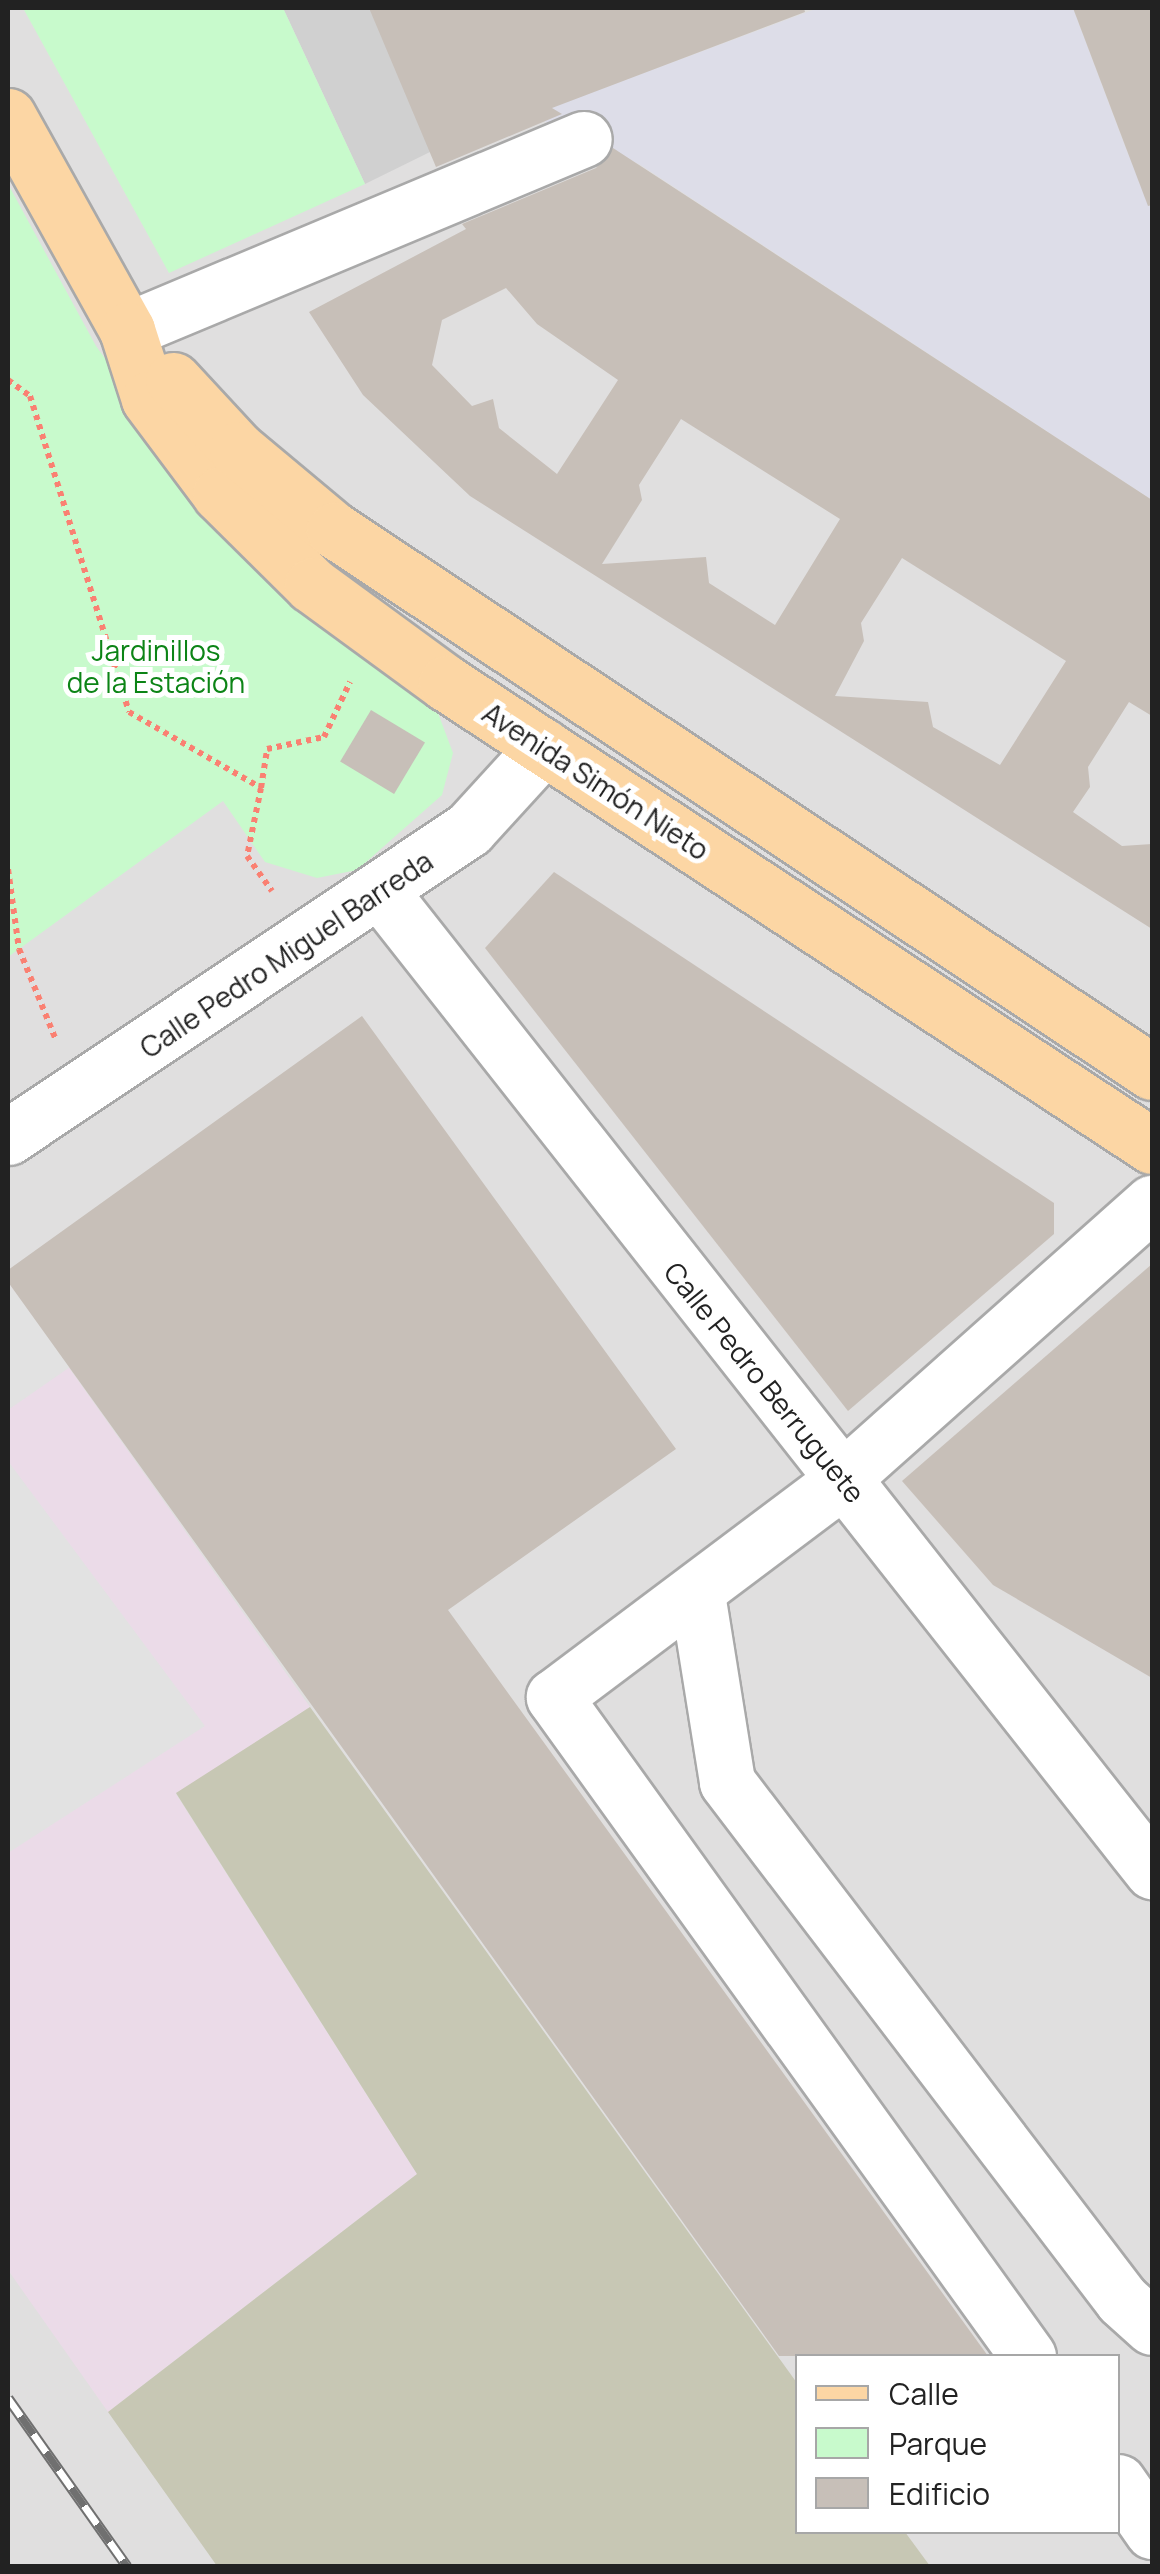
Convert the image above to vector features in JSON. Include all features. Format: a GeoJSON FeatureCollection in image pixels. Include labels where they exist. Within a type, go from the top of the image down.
{"type":"FeatureCollection","features":[{"type":"Feature","properties":{"kind":"main road","name":"Avenida Simón Nieto"},"geometry":{"type":"LineString","coordinates":[[8,116],[127,330],[149,399],[220,494],[312,585],[544,747],[1152,1146]]}},
{"type":"Feature","properties":{"kind":"main road","name":"Avenida Simón Nieto"},"geometry":{"type":"LineString","coordinates":[[127,330],[237,449],[334,530],[1152,1072]]}},
{"type":"Feature","properties":{"kind":"main road"},"geometry":{"type":"LineString","coordinates":[[334,530],[369,593],[528,697],[544,747],[602,746],[732,834],[810,846]]}},
{"type":"Feature","properties":{"kind":"main road"},"geometry":{"type":"LineString","coordinates":[[1032,993],[1061,1044],[1152,1098]]}},
{"type":"Feature","properties":{"kind":"street"},"geometry":{"type":"LineString","coordinates":[[127,330],[584,138]]}},
{"type":"Feature","properties":{"kind":"street","name":"Calle Pedro Miguel Barreda"},"geometry":{"type":"LineString","coordinates":[[8,1137],[380,891],[496,805],[544,747]]}},
{"type":"Feature","properties":{"kind":"street","name":"Calle Pedro Berruguete"},"geometry":{"type":"LineString","coordinates":[[380,891],[1152,1871]]}},
{"type":"Feature","properties":{"kind":"street"},"geometry":{"type":"LineString","coordinates":[[1027,2354],[554,1697],[697,1594],[842,1480],[1152,1203]]}},
{"type":"Feature","properties":{"kind":"street"},"geometry":{"type":"LineString","coordinates":[[697,1594],[726,1782],[1122,2300],[1152,2327]]}},
{"type":"Feature","properties":{"kind":"street"},"geometry":{"type":"LineString","coordinates":[[1120,2485],[1152,2531]]}},
{"type":"Feature","properties":{"kind":"path"},"geometry":{"type":"LineString","coordinates":[[8,380],[30,396],[129,712],[262,788]]}},
{"type":"Feature","properties":{"kind":"path"},"geometry":{"type":"LineString","coordinates":[[308,942],[247,856],[267,749],[324,737],[374,631]]}},
{"type":"Feature","properties":{"kind":"path"},"geometry":{"type":"LineString","coordinates":[[8,869],[19,949],[78,1094]]}},
{"type":"Feature","properties":{"kind":"shaded area"},"geometry":{"type":"Polygon","coordinates":[[[8,8],[1152,8],[1152,2566],[8,2566],[8,8]]]}},
{"type":"Feature","properties":{"kind":"shaded area"},"geometry":{"type":"Polygon","coordinates":[[[283,8],[566,8],[494,36],[430,152],[365,184],[283,8]]]}},
{"type":"Feature","properties":{"kind":"shaded area"},"geometry":{"type":"Polygon","coordinates":[[[818,8],[1073,8],[1128,154],[1152,168],[1152,500],[639,164],[531,115],[818,8]]]}},
{"type":"Feature","properties":{"kind":"shaded area"},"geometry":{"type":"Polygon","coordinates":[[[8,1282],[310,1707],[176,1794],[417,2174],[108,2412],[8,2270],[8,1282]]]}},
{"type":"Feature","properties":{"kind":"shaded area"},"geometry":{"type":"Polygon","coordinates":[[[8,1282],[70,1367],[8,1410],[8,1282]]]}},
{"type":"Feature","properties":{"kind":"shaded area"},"geometry":{"type":"Polygon","coordinates":[[[8,1461],[205,1726],[8,1853],[8,1461]]]}},
{"type":"Feature","properties":{"kind":"shaded area"},"geometry":{"type":"Polygon","coordinates":[[[310,1707],[795,2380],[795,2534],[906,2534],[930,2566],[217,2566],[108,2412],[417,2174],[176,1793],[310,1707]]]}},
{"type":"Feature","properties":{"kind":"green space"},"geometry":{"type":"Polygon","coordinates":[[[23,8],[283,8],[365,184],[169,273],[23,8]]]}},
{"type":"Feature","properties":{"kind":"green space","name":"Jardinillos de la Estación"},"geometry":{"type":"Polygon","coordinates":[[[8,184],[96,346],[164,440],[435,705],[453,753],[442,795],[357,870],[317,878],[265,862],[223,801],[8,957],[8,184]]]}},
{"type":"Feature","properties":{"kind":"building"},"geometry":{"type":"Polygon","coordinates":[[[369,8],[804,8],[805,12],[552,108],[562,114],[436,167],[369,8]]]}},
{"type":"Feature","properties":{"kind":"building"},"geometry":{"type":"Polygon","coordinates":[[[1073,8],[1152,8],[1152,205],[1148,206],[1073,8]]]}},
{"type":"Feature","properties":{"kind":"building"},"geometry":{"type":"Polygon","coordinates":[[[613,148],[1152,500],[1152,716],[1129,702],[1088,767],[1090,787],[1073,812],[1122,846],[1152,844],[1152,929],[470,496],[363,395],[309,312],[466,229],[462,224],[596,168],[613,148]],[[506,288],[442,320],[432,365],[472,406],[493,399],[499,428],[557,474],[618,380],[537,324],[506,288]],[[681,419],[639,485],[642,500],[602,564],[706,557],[709,583],[775,625],[840,519],[681,419]],[[902,558],[861,623],[864,641],[835,696],[928,702],[933,727],[1000,765],[1066,661],[902,558]]]}},
{"type":"Feature","properties":{"kind":"building"},"geometry":{"type":"Polygon","coordinates":[[[371,710],[425,742],[394,794],[340,761],[371,710]]]}},
{"type":"Feature","properties":{"kind":"building"},"geometry":{"type":"Polygon","coordinates":[[[554,872],[1054,1203],[1054,1234],[848,1411],[485,948],[554,872]]]}},
{"type":"Feature","properties":{"kind":"building"},"geometry":{"type":"Polygon","coordinates":[[[362,1016],[676,1449],[448,1610],[987,2354],[779,2356],[8,1282],[8,1270],[362,1016]]]}},
{"type":"Feature","properties":{"kind":"building"},"geometry":{"type":"Polygon","coordinates":[[[1152,1264],[1152,1678],[993,1585],[902,1481],[1152,1264]]]}},
{"type":"Feature","properties":{"kind":"railway"},"geometry":{"type":"LineString","coordinates":[[8,2398],[127,2566]]}}]}
